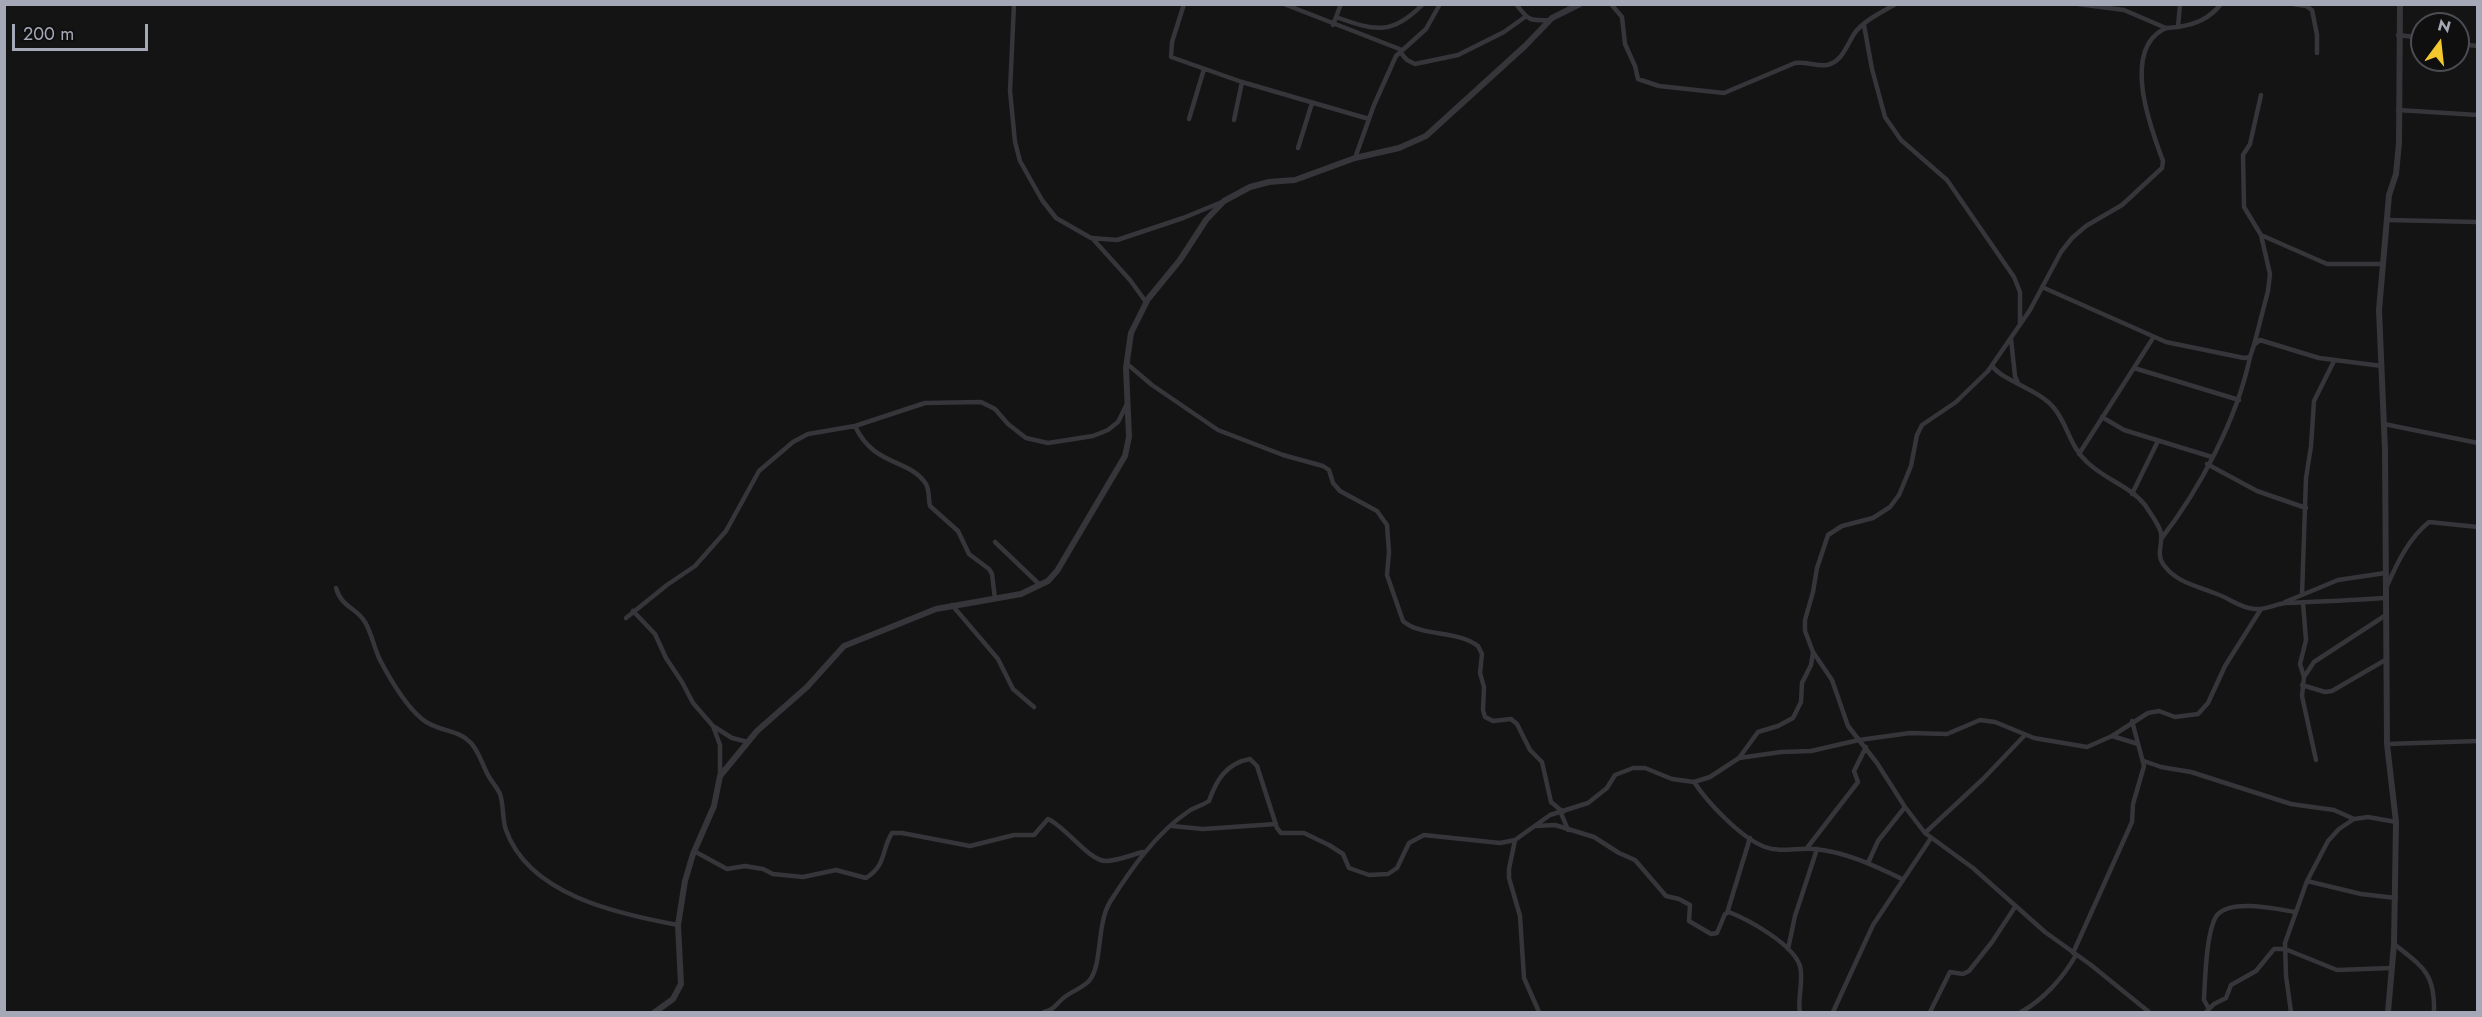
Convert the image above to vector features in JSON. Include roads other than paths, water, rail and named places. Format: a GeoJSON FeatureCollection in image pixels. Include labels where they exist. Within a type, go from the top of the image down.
{"type":"FeatureCollection","features":[{"type":"Feature","properties":{"kind":"street"},"geometry":{"type":"LineString","coordinates":[[1014,4],[1010,92],[1015,142],[1020,161],[1049,212],[1091,238],[1130,280],[1146,302]]}},
{"type":"Feature","properties":{"kind":"street"},"geometry":{"type":"LineString","coordinates":[[1184,4],[1172,42],[1171,57],[1242,82],[1369,119]]}},
{"type":"Feature","properties":{"kind":"street"},"geometry":{"type":"LineString","coordinates":[[1284,4],[1401,51],[1410,63],[1415,64],[1458,55],[1504,32],[1525,17]]}},
{"type":"Feature","properties":{"kind":"street"},"geometry":{"type":"LineString","coordinates":[[1333,25],[1341,4]]}},
{"type":"Feature","properties":{"kind":"street"},"geometry":{"type":"LineString","coordinates":[[1336,16],[1373,28],[1390,27],[1401,24],[1423,4]]}},
{"type":"Feature","properties":{"kind":"street"},"geometry":{"type":"LineString","coordinates":[[1355,158],[1392,63],[1401,51],[1426,29],[1440,4]]}},
{"type":"Feature","properties":{"kind":"street"},"geometry":{"type":"LineString","coordinates":[[1516,4],[1530,20],[1549,20]]}},
{"type":"Feature","properties":{"kind":"street"},"geometry":{"type":"LineString","coordinates":[[1091,238],[1105,240],[1123,238],[1224,201],[1250,187],[1269,182],[1295,180],[1355,158],[1399,148],[1426,136],[1525,46],[1549,20],[1580,4]]}},
{"type":"Feature","properties":{"kind":"street"},"geometry":{"type":"LineString","coordinates":[[1611,4],[1622,18],[1625,44],[1638,79],[1659,86],[1713,93],[1733,90],[1795,63],[1829,64],[1842,55],[1856,31],[1896,4]]}},
{"type":"Feature","properties":{"kind":"street"},"geometry":{"type":"LineString","coordinates":[[2078,4],[2124,10],[2166,28],[2205,20],[2221,4]]}},
{"type":"Feature","properties":{"kind":"street"},"geometry":{"type":"LineString","coordinates":[[2178,27],[2180,4]]}},
{"type":"Feature","properties":{"kind":"street"},"geometry":{"type":"LineString","coordinates":[[2293,4],[2306,6],[2312,10],[2317,35],[2317,53]]}},
{"type":"Feature","properties":{"kind":"street"},"geometry":{"type":"LineString","coordinates":[[2388,1012],[2396,898],[2396,822],[2388,744],[2384,423],[2379,310],[2389,195],[2396,174],[2398,153],[2400,4]]}},
{"type":"Feature","properties":{"kind":"street"},"geometry":{"type":"LineString","coordinates":[[1864,25],[1872,69],[1885,117],[1901,140],[1947,180],[2014,278],[2020,292],[2020,324]]}},
{"type":"Feature","properties":{"kind":"street"},"geometry":{"type":"LineString","coordinates":[[2156,25],[2158,34]]}},
{"type":"Feature","properties":{"kind":"street"},"geometry":{"type":"LineString","coordinates":[[2149,1012],[2045,933],[1972,868],[1925,833],[1866,747],[1848,726],[1829,674],[1813,652],[1805,631],[1804,620],[1825,540],[1842,526],[1873,518],[1890,507],[1899,495],[1911,466],[1917,435],[1922,425],[1956,402],[1988,371],[2020,324],[2061,252],[2072,238],[2086,226],[2122,205],[2162,168],[2163,161],[2147,117],[2142,65],[2147,48],[2166,28]]}},
{"type":"Feature","properties":{"kind":"street"},"geometry":{"type":"LineString","coordinates":[[2398,35],[2410,36]]}},
{"type":"Feature","properties":{"kind":"street"},"geometry":{"type":"LineString","coordinates":[[1189,119],[1204,69]]}},
{"type":"Feature","properties":{"kind":"street"},"geometry":{"type":"LineString","coordinates":[[1234,120],[1242,82]]}},
{"type":"Feature","properties":{"kind":"street"},"geometry":{"type":"LineString","coordinates":[[2161,539],[2190,497],[2239,400],[2270,281],[2261,235],[2244,207],[2243,155],[2250,144],[2262,95]]}},
{"type":"Feature","properties":{"kind":"street"},"geometry":{"type":"LineString","coordinates":[[1298,148],[1312,103]]}},
{"type":"Feature","properties":{"kind":"street"},"geometry":{"type":"LineString","coordinates":[[2398,110],[2478,115]]}},
{"type":"Feature","properties":{"kind":"street"},"geometry":{"type":"LineString","coordinates":[[720,776],[757,731],[807,687],[844,646],[920,614],[952,605],[1022,594],[1040,585],[1060,568],[1077,534],[1122,464],[1129,437],[1126,363],[1131,333],[1146,302],[1180,260],[1206,220],[1224,201]]}},
{"type":"Feature","properties":{"kind":"street"},"geometry":{"type":"LineString","coordinates":[[2388,220],[2478,222]]}},
{"type":"Feature","properties":{"kind":"street"},"geometry":{"type":"LineString","coordinates":[[2261,235],[2327,264],[2382,264]]}},
{"type":"Feature","properties":{"kind":"street"},"geometry":{"type":"LineString","coordinates":[[2042,287],[2154,338],[2228,355],[2250,357]]}},
{"type":"Feature","properties":{"kind":"street"},"geometry":{"type":"LineString","coordinates":[[2011,338],[2015,376],[2018,383]]}},
{"type":"Feature","properties":{"kind":"street"},"geometry":{"type":"LineString","coordinates":[[2079,454],[2154,338]]}},
{"type":"Feature","properties":{"kind":"street"},"geometry":{"type":"LineString","coordinates":[[2254,345],[2260,340],[2334,361],[2382,366]]}},
{"type":"Feature","properties":{"kind":"street"},"geometry":{"type":"LineString","coordinates":[[2301,595],[2306,478],[2312,446],[2314,400],[2334,361]]}},
{"type":"Feature","properties":{"kind":"street"},"geometry":{"type":"LineString","coordinates":[[1126,363],[1152,385],[1218,430],[1283,455],[1323,466],[1329,470],[1333,483],[1340,491],[1371,506],[1382,515],[1389,534],[1388,576],[1403,621],[1414,627],[1447,634],[1478,646],[1482,654],[1480,673],[1484,687],[1485,717],[1493,721],[1502,718],[1511,719],[1517,724],[1530,750],[1542,762],[1551,802],[1562,812],[1568,830]]}},
{"type":"Feature","properties":{"kind":"street"},"geometry":{"type":"LineString","coordinates":[[1992,365],[1995,372]]}},
{"type":"Feature","properties":{"kind":"street"},"geometry":{"type":"LineString","coordinates":[[2134,368],[2239,400]]}},
{"type":"Feature","properties":{"kind":"street"},"geometry":{"type":"LineString","coordinates":[[1988,371],[1995,372],[2035,392],[2054,407],[2079,454],[2093,468],[2143,503],[2160,529],[2160,560],[2173,574],[2195,588],[2220,595],[2246,608],[2261,609],[2283,603],[2338,580],[2385,573]]}},
{"type":"Feature","properties":{"kind":"street"},"geometry":{"type":"LineString","coordinates":[[626,618],[695,566],[726,531],[759,471],[785,449],[808,434],[855,426],[925,403],[981,402],[995,409],[1008,424],[1026,438],[1048,443],[1086,438],[1108,430],[1118,422],[1127,404]]}},
{"type":"Feature","properties":{"kind":"street"},"geometry":{"type":"LineString","coordinates":[[2102,417],[2124,430],[2212,457]]}},
{"type":"Feature","properties":{"kind":"street"},"geometry":{"type":"LineString","coordinates":[[2384,423],[2478,442]]}},
{"type":"Feature","properties":{"kind":"street"},"geometry":{"type":"LineString","coordinates":[[855,426],[868,447],[916,474],[925,483],[929,492],[930,506],[958,531],[969,554],[989,569],[992,574],[995,599]]}},
{"type":"Feature","properties":{"kind":"street"},"geometry":{"type":"LineString","coordinates":[[2132,494],[2158,441]]}},
{"type":"Feature","properties":{"kind":"street"},"geometry":{"type":"LineString","coordinates":[[2207,464],[2257,491],[2306,508]]}},
{"type":"Feature","properties":{"kind":"street"},"geometry":{"type":"LineString","coordinates":[[2204,472],[2217,470]]}},
{"type":"Feature","properties":{"kind":"street"},"geometry":{"type":"LineString","coordinates":[[2386,589],[2400,557],[2417,532],[2429,522],[2478,527]]}},
{"type":"Feature","properties":{"kind":"street"},"geometry":{"type":"LineString","coordinates":[[996,542],[1040,585]]}},
{"type":"Feature","properties":{"kind":"street"},"geometry":{"type":"LineString","coordinates":[[336,588],[343,603],[365,621],[379,658],[417,713],[427,723],[464,736],[472,744],[500,795],[505,827],[511,842],[526,863],[561,889],[582,898],[632,915],[678,925]]}},
{"type":"Feature","properties":{"kind":"street"},"geometry":{"type":"LineString","coordinates":[[2283,603],[2386,598]]}},
{"type":"Feature","properties":{"kind":"street"},"geometry":{"type":"LineString","coordinates":[[2302,603],[2306,640],[2301,664],[2304,677]]}},
{"type":"Feature","properties":{"kind":"street"},"geometry":{"type":"LineString","coordinates":[[952,605],[998,659],[1013,689],[1034,707]]}},
{"type":"Feature","properties":{"kind":"street"},"geometry":{"type":"LineString","coordinates":[[2246,608],[2254,619]]}},
{"type":"Feature","properties":{"kind":"street"},"geometry":{"type":"LineString","coordinates":[[1739,758],[1781,752],[1811,751],[1859,740],[1921,732],[1947,734],[1980,720],[1995,722],[2025,735],[2080,747],[2093,745],[2153,711],[2175,717],[2192,716],[2202,711],[2225,666],[2261,609]]}},
{"type":"Feature","properties":{"kind":"street"},"geometry":{"type":"LineString","coordinates":[[633,611],[655,634],[693,704],[713,726],[732,738],[748,742]]}},
{"type":"Feature","properties":{"kind":"street"},"geometry":{"type":"LineString","coordinates":[[2316,760],[2302,696],[2304,677],[2314,662],[2386,615]]}},
{"type":"Feature","properties":{"kind":"street"},"geometry":{"type":"LineString","coordinates":[[1044,1012],[1055,1007],[1065,996],[1087,983],[1094,974],[1100,932],[1107,909],[1144,852],[1190,810],[1209,801],[1215,783],[1231,766],[1250,759],[1257,766],[1281,833],[1304,833],[1336,848],[1343,854],[1349,868],[1369,875],[1388,874],[1397,868],[1409,843],[1424,835],[1506,844],[1547,817],[1582,806],[1594,799],[1607,789],[1615,775],[1626,769],[1645,768],[1672,779],[1694,782],[1710,777],[1739,758],[1758,732],[1778,726],[1793,718],[1801,702],[1802,683],[1811,665],[1813,652]]}},
{"type":"Feature","properties":{"kind":"street"},"geometry":{"type":"LineString","coordinates":[[2302,686],[2325,692],[2332,691],[2387,658]]}},
{"type":"Feature","properties":{"kind":"street"},"geometry":{"type":"LineString","coordinates":[[2021,1012],[2032,1006],[2053,987],[2075,954],[2131,827],[2133,804],[2144,770],[2144,761],[2132,721]]}},
{"type":"Feature","properties":{"kind":"street"},"geometry":{"type":"LineString","coordinates":[[655,1012],[673,999],[681,984],[678,925],[685,881],[694,851],[714,806],[720,776],[720,745],[713,726]]}},
{"type":"Feature","properties":{"kind":"street"},"geometry":{"type":"LineString","coordinates":[[1925,833],[1983,780],[2025,735]]}},
{"type":"Feature","properties":{"kind":"street"},"geometry":{"type":"LineString","coordinates":[[2112,736],[2138,744]]}},
{"type":"Feature","properties":{"kind":"street"},"geometry":{"type":"LineString","coordinates":[[2388,744],[2478,741]]}},
{"type":"Feature","properties":{"kind":"street"},"geometry":{"type":"LineString","coordinates":[[1807,849],[1858,782],[1854,771],[1866,747]]}},
{"type":"Feature","properties":{"kind":"street"},"geometry":{"type":"LineString","coordinates":[[2144,761],[2153,765],[2191,772],[2291,804],[2334,810],[2354,819]]}},
{"type":"Feature","properties":{"kind":"street"},"geometry":{"type":"LineString","coordinates":[[2144,770],[2153,765]]}},
{"type":"Feature","properties":{"kind":"street"},"geometry":{"type":"LineString","coordinates":[[1694,782],[1708,802],[1750,838],[1766,848],[1817,849],[1868,862],[1902,879]]}},
{"type":"Feature","properties":{"kind":"street"},"geometry":{"type":"LineString","coordinates":[[1868,862],[1878,842],[1905,807]]}},
{"type":"Feature","properties":{"kind":"street"},"geometry":{"type":"LineString","coordinates":[[2291,1012],[2285,949],[2295,912],[2307,881],[2332,835],[2354,819],[2368,817],[2396,822]]}},
{"type":"Feature","properties":{"kind":"street"},"geometry":{"type":"LineString","coordinates":[[694,851],[727,868],[744,866],[764,869],[773,874],[803,877],[836,870],[866,878],[884,859],[892,834],[902,833],[928,840],[970,846],[1014,835],[1034,835],[1048,819],[1065,829],[1086,850],[1101,860],[1108,861],[1144,852]]}},
{"type":"Feature","properties":{"kind":"street"},"geometry":{"type":"LineString","coordinates":[[1172,826],[1203,829],[1276,824]]}},
{"type":"Feature","properties":{"kind":"street"},"geometry":{"type":"LineString","coordinates":[[1536,825],[1555,825],[1594,837],[1635,860],[1655,880],[1664,894],[1690,905],[1689,921],[1711,934],[1717,933],[1727,913],[1750,838]]}},
{"type":"Feature","properties":{"kind":"street"},"geometry":{"type":"LineString","coordinates":[[1833,1012],[1873,925],[1931,838]]}},
{"type":"Feature","properties":{"kind":"street"},"geometry":{"type":"LineString","coordinates":[[1515,840],[1509,872],[1520,916],[1523,972],[1539,1012]]}},
{"type":"Feature","properties":{"kind":"street"},"geometry":{"type":"LineString","coordinates":[[1506,844],[1511,853]]}},
{"type":"Feature","properties":{"kind":"street"},"geometry":{"type":"LineString","coordinates":[[1788,949],[1799,901],[1817,849]]}},
{"type":"Feature","properties":{"kind":"street"},"geometry":{"type":"LineString","coordinates":[[2307,881],[2354,892],[2396,898]]}},
{"type":"Feature","properties":{"kind":"street"},"geometry":{"type":"LineString","coordinates":[[2295,912],[2254,906],[2227,909],[2219,913],[2210,933],[2204,1000],[2207,1011],[2214,1004],[2226,998],[2231,985],[2256,971],[2274,949],[2285,949],[2337,970],[2391,968]]}},
{"type":"Feature","properties":{"kind":"street"},"geometry":{"type":"LineString","coordinates":[[1930,1012],[1950,972],[1963,974],[1969,971],[2015,907]]}},
{"type":"Feature","properties":{"kind":"street"},"geometry":{"type":"LineString","coordinates":[[1727,913],[1740,917],[1788,949],[1800,968],[1800,1012]]}},
{"type":"Feature","properties":{"kind":"street"},"geometry":{"type":"LineString","coordinates":[[2394,944],[2416,963],[2430,980],[2434,992],[2434,1012]]}}]}
